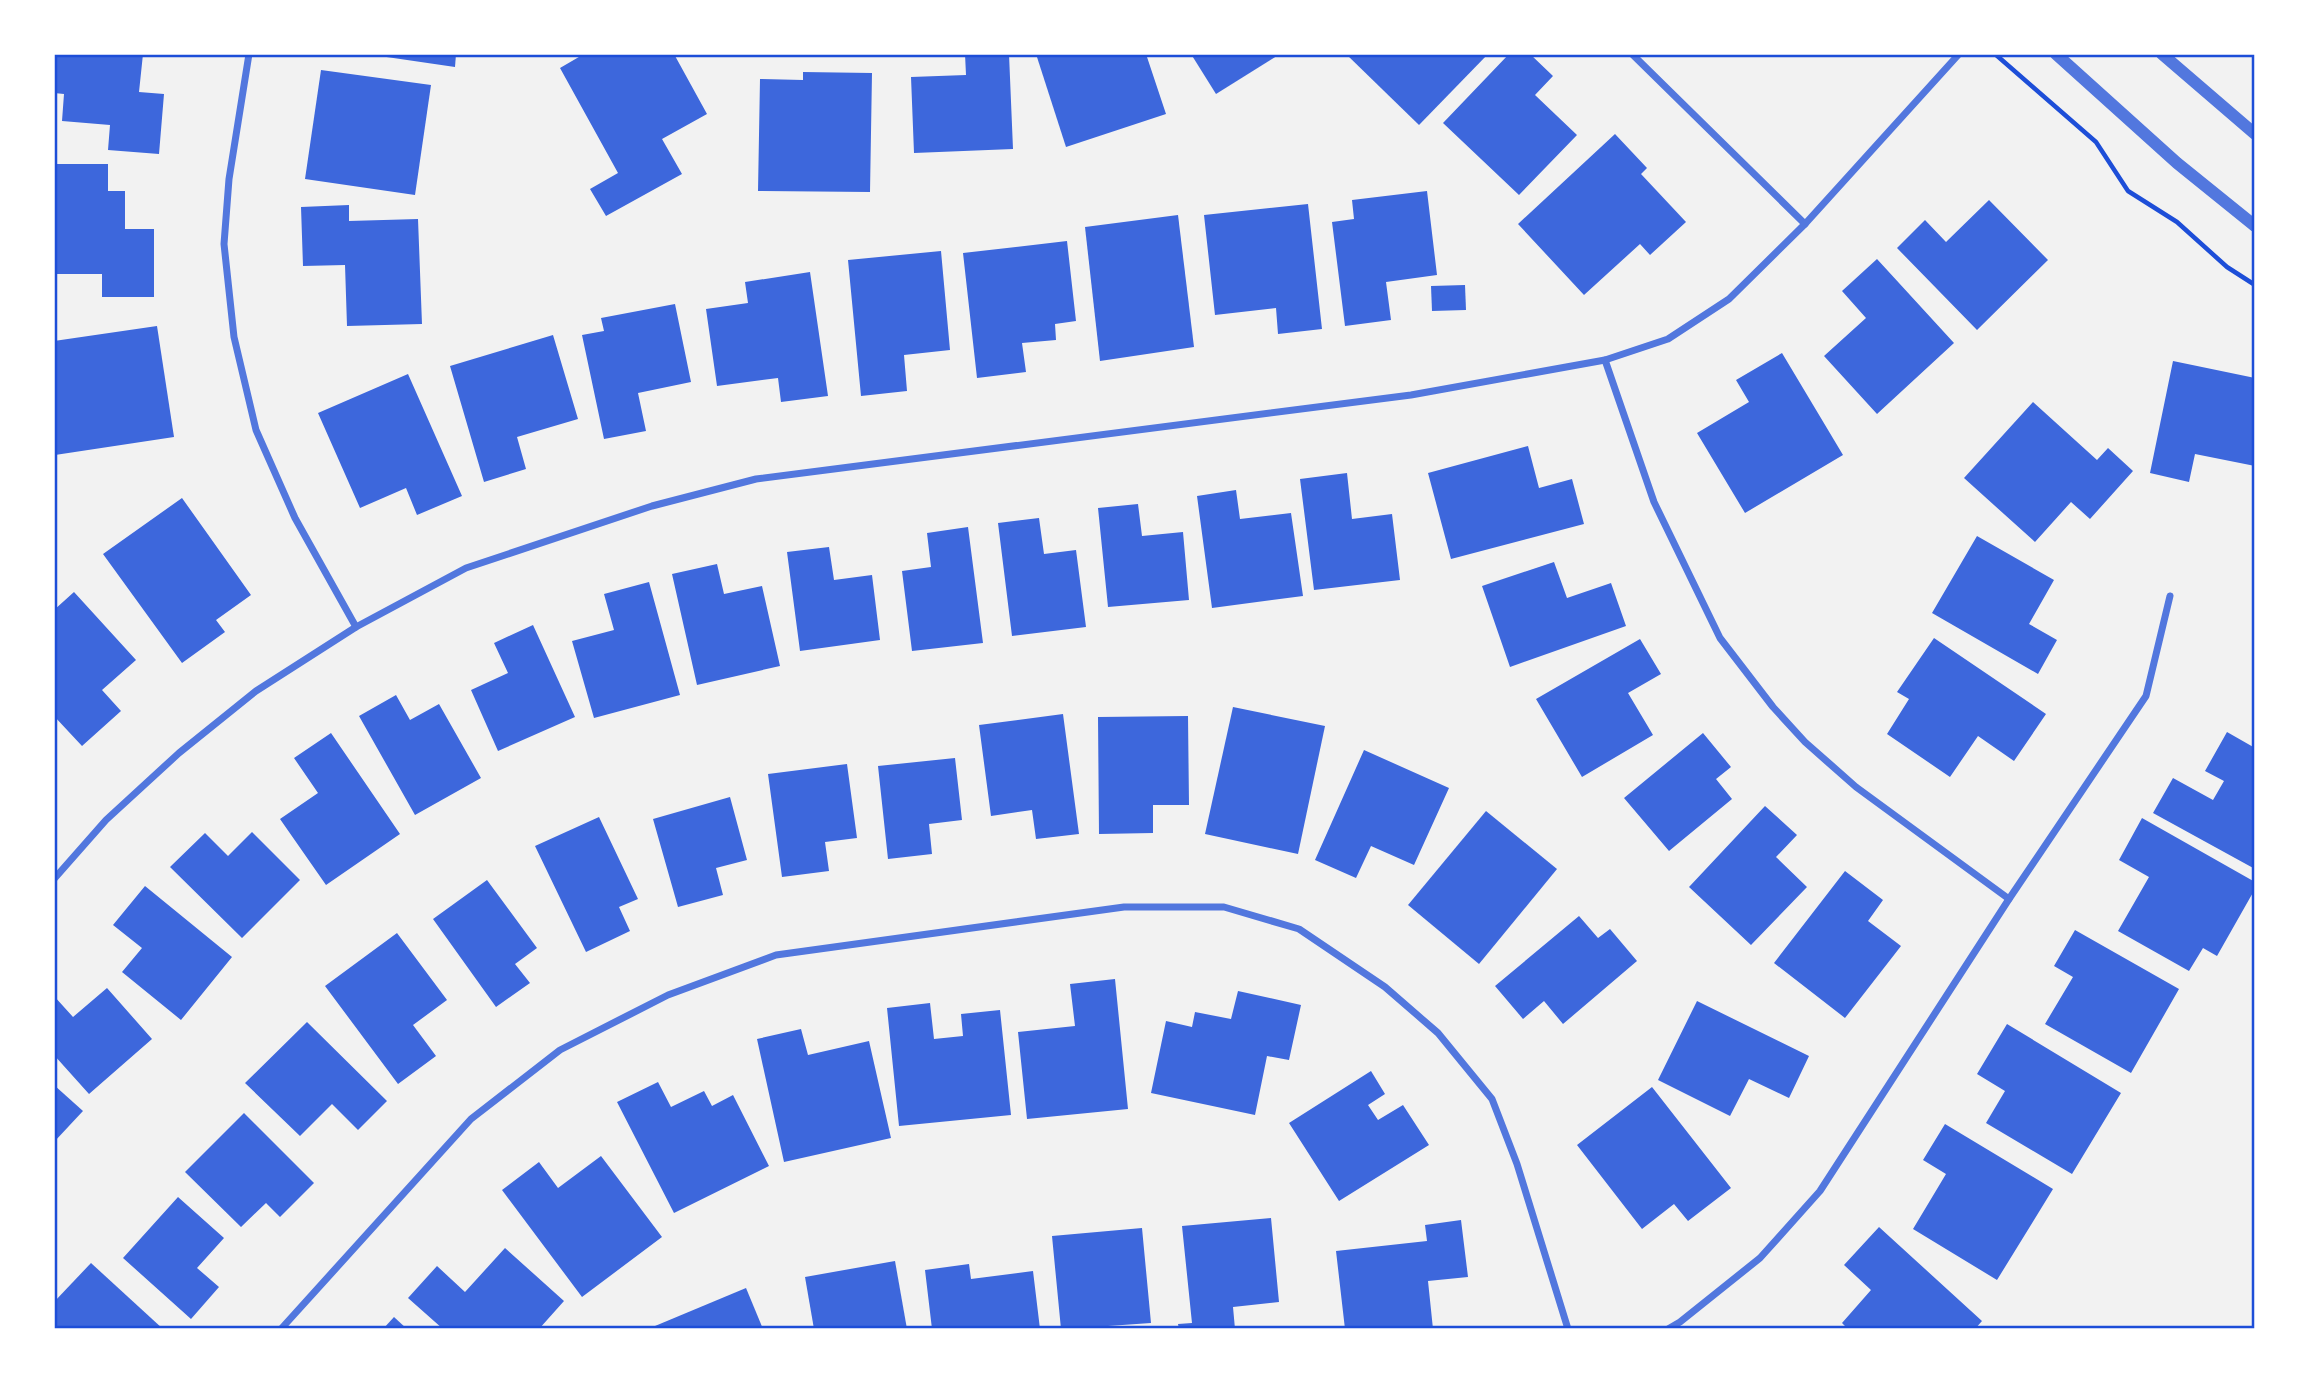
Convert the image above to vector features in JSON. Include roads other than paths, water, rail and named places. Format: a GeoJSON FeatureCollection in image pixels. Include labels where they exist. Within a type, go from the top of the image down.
{"type":"FeatureCollection","features":[{"type":"Feature","properties":{"kind":"street"},"geometry":{"type":"LineString","coordinates":[[249,54],[229,179],[224,244],[234,337],[256,430],[295,518],[356,627]]}},
{"type":"Feature","properties":{"kind":"street"},"geometry":{"type":"LineString","coordinates":[[1632,54],[1805,224]]}},
{"type":"Feature","properties":{"kind":"street"},"geometry":{"type":"LineString","coordinates":[[54,879],[106,820],[179,753],[256,691],[356,627],[466,568],[652,506],[756,479],[1411,395],[1605,360],[1668,339],[1729,299],[1805,224],[1959,54]]}},
{"type":"Feature","properties":{"kind":"street"},"geometry":{"type":"LineString","coordinates":[[2056,54],[2177,163],[2255,226]]}},
{"type":"Feature","properties":{"kind":"street"},"geometry":{"type":"LineString","coordinates":[[2162,54],[2255,134]]}},
{"type":"Feature","properties":{"kind":"street"},"geometry":{"type":"LineString","coordinates":[[1605,360],[1654,502],[1720,638],[1773,708],[1805,742],[1856,787],[2009,899]]}},
{"type":"Feature","properties":{"kind":"street"},"geometry":{"type":"LineString","coordinates":[[1668,1329],[1760,1258],[1820,1191],[2009,899],[2146,695],[2170,596]]}},
{"type":"Feature","properties":{"kind":"street"},"geometry":{"type":"LineString","coordinates":[[281,1329],[471,1119],[560,1050],[668,995],[776,955],[1124,907],[1224,908],[1299,929],[1385,987],[1438,1033],[1492,1099],[1517,1164],[1568,1329]]}}]}
